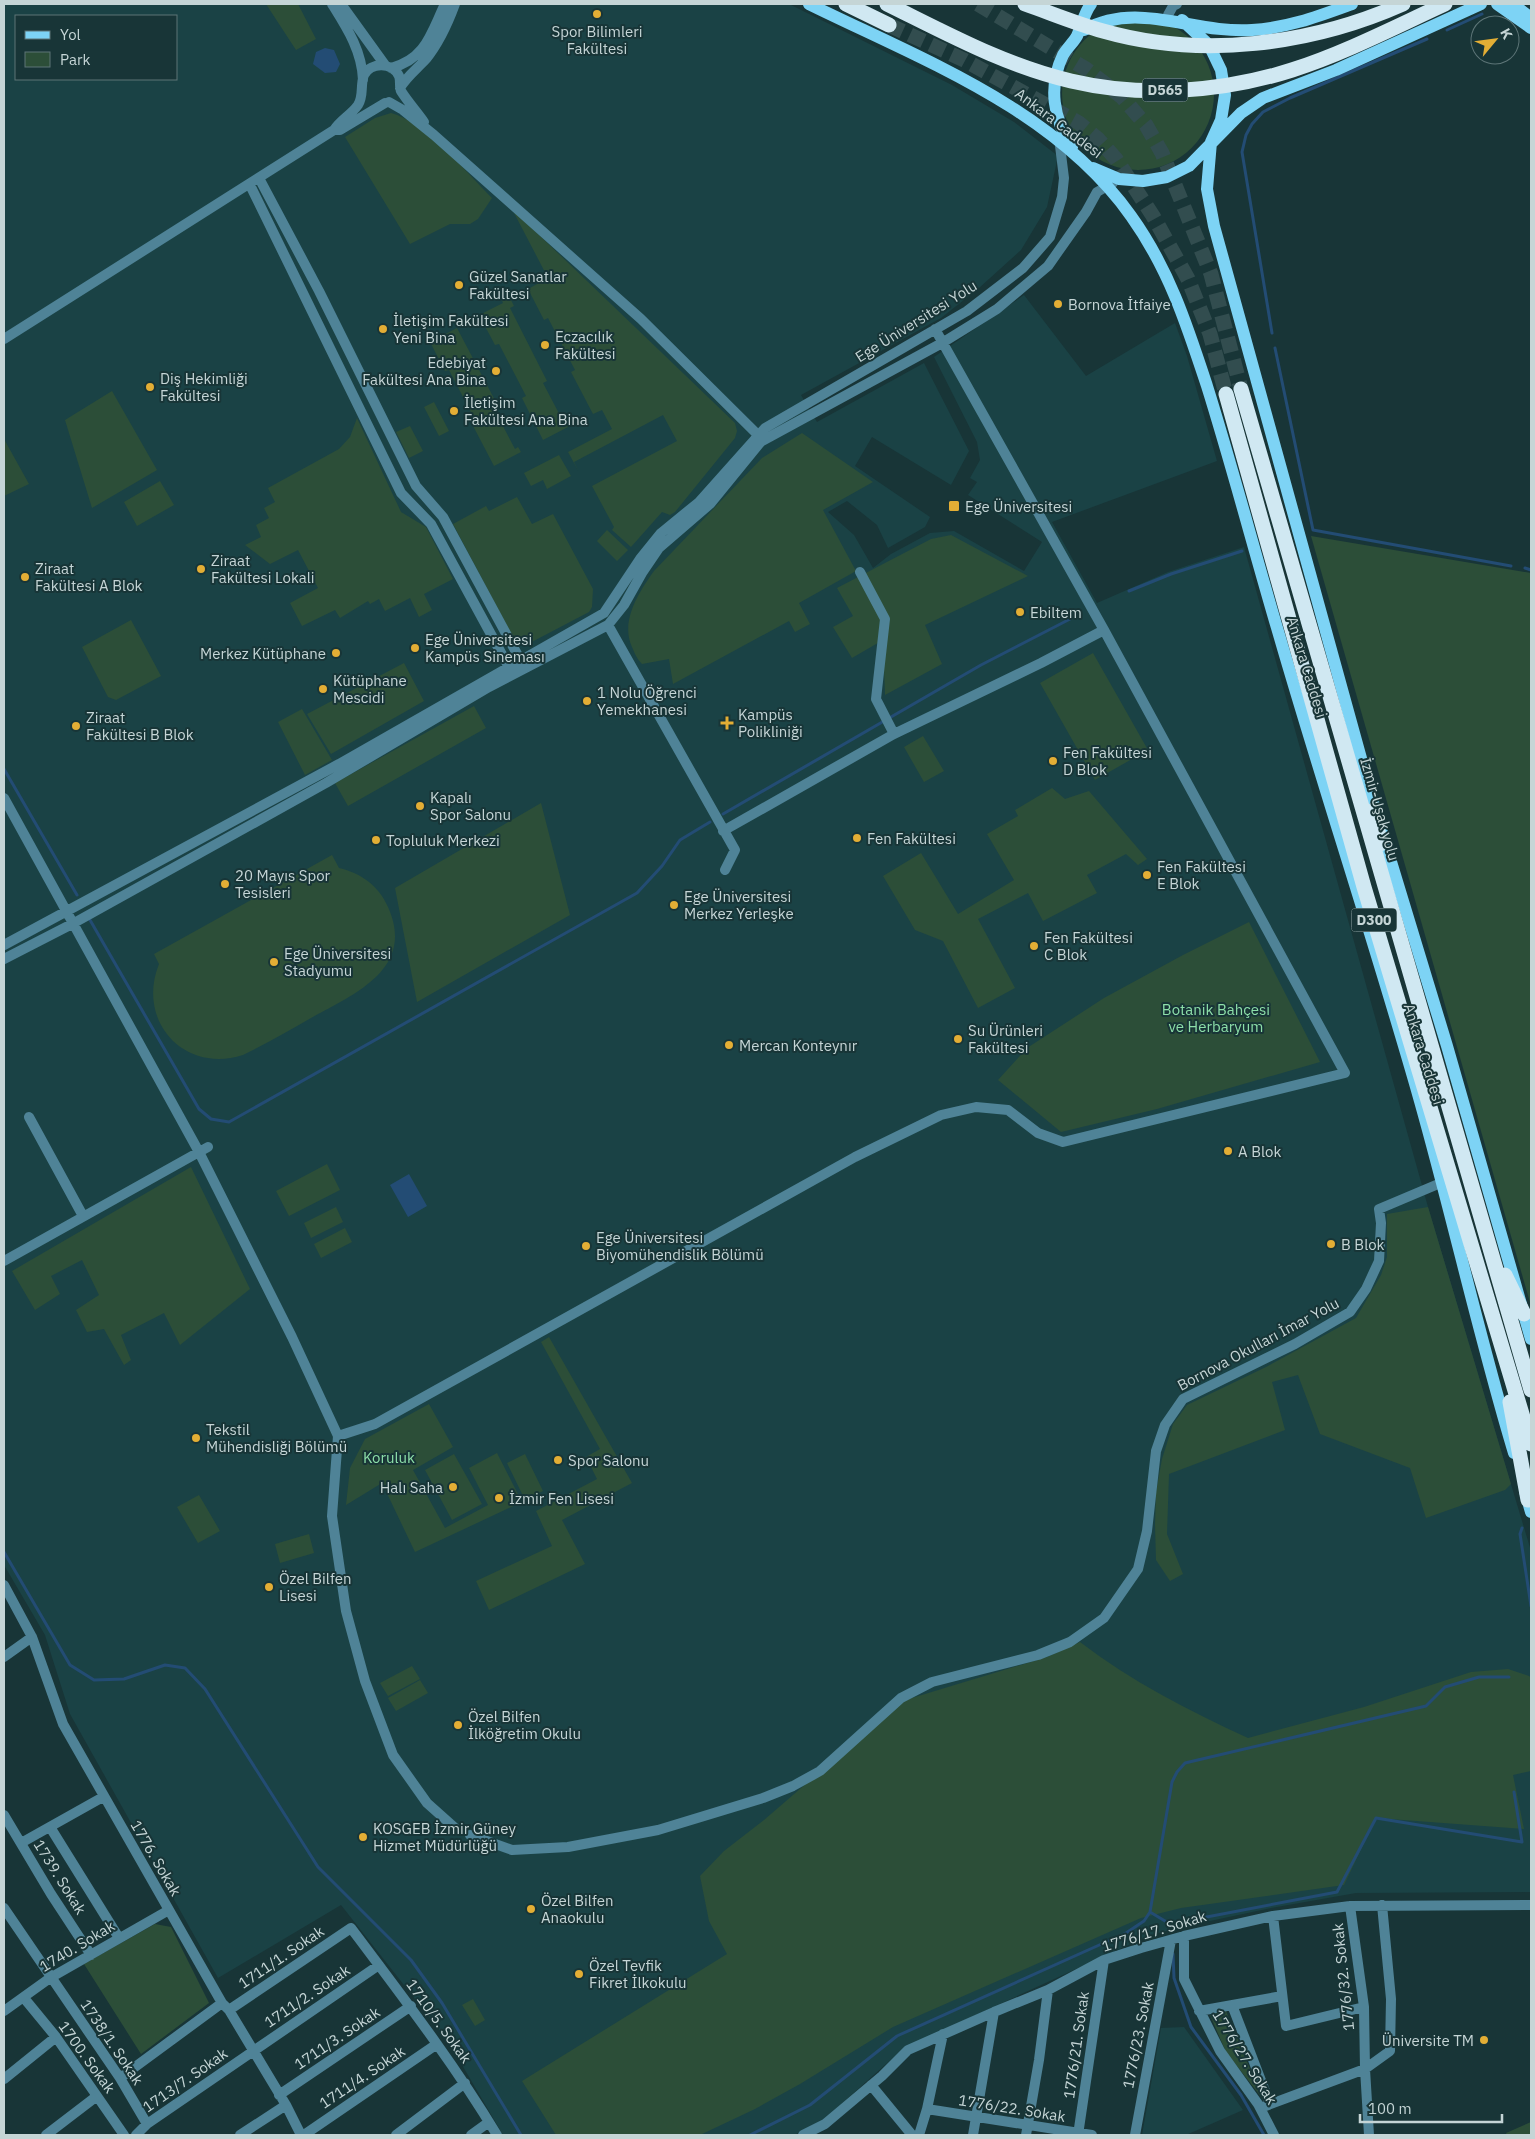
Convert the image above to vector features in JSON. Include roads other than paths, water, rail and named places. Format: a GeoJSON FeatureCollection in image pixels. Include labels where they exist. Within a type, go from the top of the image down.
{"type":"FeatureCollection","features":[{"type":"Feature","properties":{"kind":"highway"},"geometry":{"type":"LineString","coordinates":[[846,4],[889,25]]}},
{"type":"Feature","properties":{"kind":"highway","name":"D565"},"geometry":{"type":"LineString","coordinates":[[886,4],[968,43],[1032,69],[1071,81],[1110,88],[1146,91],[1210,87],[1291,70],[1359,44],[1445,4]]}},
{"type":"Feature","properties":{"kind":"highway"},"geometry":{"type":"LineString","coordinates":[[1024,4],[1104,32],[1173,44],[1209,45],[1245,44],[1310,36],[1354,23],[1403,4]]}},
{"type":"Feature","properties":{"kind":"highway","name":"İzmir-Uşak yolu"},"geometry":{"type":"LineString","coordinates":[[1241,389],[1487,1238]]}},
{"type":"Feature","properties":{"kind":"highway","name":"Ankara Caddesi"},"geometry":{"type":"LineString","coordinates":[[1226,394],[1364,886],[1531,1444]]}},
{"type":"Feature","properties":{"kind":"highway"},"geometry":{"type":"LineString","coordinates":[[1375,809],[1387,896]]}},
{"type":"Feature","properties":{"kind":"highway"},"geometry":{"type":"LineString","coordinates":[[1340,839],[1364,886]]}},
{"type":"Feature","properties":{"kind":"highway"},"geometry":{"type":"LineString","coordinates":[[1487,1238],[1524,1314]]}},
{"type":"Feature","properties":{"kind":"highway","name":"D300"},"geometry":{"type":"LineString","coordinates":[[1487,1238],[1531,1390]]}},
{"type":"Feature","properties":{"kind":"highway"},"geometry":{"type":"LineString","coordinates":[[1495,1320],[1530,1506]]}},
{"type":"Feature","properties":{"kind":"main road","name":"Ankara Caddesi"},"geometry":{"type":"LineString","coordinates":[[810,4],[916,55],[989,93],[1089,166],[1131,215],[1155,253],[1180,303],[1225,443],[1280,639],[1442,1182],[1497,1397],[1530,1506]]}},
{"type":"Feature","properties":{"kind":"main road"},"geometry":{"type":"LineString","coordinates":[[1112,14],[1088,4],[1076,37],[1064,54],[1056,74],[1054,94],[1056,114],[1066,139],[1074,151],[1089,166],[1119,179],[1143,181],[1167,177],[1189,166],[1241,113],[1263,98],[1336,70],[1481,4]]}},
{"type":"Feature","properties":{"kind":"main road"},"geometry":{"type":"LineString","coordinates":[[1076,37],[1093,23],[1112,14],[1140,9],[1158,11],[1182,20],[1222,29],[1252,30],[1297,24],[1352,4]]}},
{"type":"Feature","properties":{"kind":"main road"},"geometry":{"type":"LineString","coordinates":[[1497,4],[1531,28]]}},
{"type":"Feature","properties":{"kind":"main road"},"geometry":{"type":"LineString","coordinates":[[1513,4],[1531,18]]}},
{"type":"Feature","properties":{"kind":"main road"},"geometry":{"type":"LineString","coordinates":[[1182,20],[1209,45],[1221,70],[1225,95],[1221,120],[1211,142]]}},
{"type":"Feature","properties":{"kind":"main road","name":"Ankara Caddesi"},"geometry":{"type":"LineString","coordinates":[[1211,142],[1207,189],[1214,226],[1375,809],[1444,1037],[1531,1339]]}},
{"type":"Feature","properties":{"kind":"street"},"geometry":{"type":"LineString","coordinates":[[332,4],[354,43],[361,60],[362,84],[364,92],[371,100],[387,102],[403,110],[434,135],[641,319],[760,438]]}},
{"type":"Feature","properties":{"kind":"street"},"geometry":{"type":"LineString","coordinates":[[341,4],[388,66],[399,77],[400,89],[434,135]]}},
{"type":"Feature","properties":{"kind":"street"},"geometry":{"type":"LineString","coordinates":[[4,339],[334,130],[337,124],[358,105],[364,75],[373,67],[406,63],[422,50],[445,4]]}},
{"type":"Feature","properties":{"kind":"street"},"geometry":{"type":"LineString","coordinates":[[334,130],[340,130],[394,99],[412,71],[425,59],[439,38],[455,4]]}},
{"type":"Feature","properties":{"kind":"street"},"geometry":{"type":"LineString","coordinates":[[1158,11],[1177,4]]}},
{"type":"Feature","properties":{"kind":"street","name":"Ege Üniversitesi Yolu"},"geometry":{"type":"LineString","coordinates":[[760,438],[765,428],[967,311],[1023,268],[1050,237],[1062,197],[1064,178],[1056,114]]}},
{"type":"Feature","properties":{"kind":"street"},"geometry":{"type":"LineString","coordinates":[[259,178],[338,328],[416,486],[444,517],[522,664]]}},
{"type":"Feature","properties":{"kind":"street","name":"Ege Üniversitesi Yolu"},"geometry":{"type":"LineString","coordinates":[[760,438],[942,343],[997,309],[1048,266],[1086,212],[1097,192],[1119,179]]}},
{"type":"Feature","properties":{"kind":"street"},"geometry":{"type":"LineString","coordinates":[[250,184],[401,493],[431,524],[511,671]]}},
{"type":"Feature","properties":{"kind":"street"},"geometry":{"type":"LineString","coordinates":[[306,297],[319,291]]}},
{"type":"Feature","properties":{"kind":"street"},"geometry":{"type":"LineString","coordinates":[[324,335],[338,328]]}},
{"type":"Feature","properties":{"kind":"street"},"geometry":{"type":"LineString","coordinates":[[338,1436],[375,1424],[863,1153],[942,1115],[976,1107],[1008,1110],[1038,1132],[1063,1142],[1345,1073],[1104,630],[935,329]]}},
{"type":"Feature","properties":{"kind":"street"},"geometry":{"type":"LineString","coordinates":[[608,625],[603,626],[599,622],[602,614],[640,559],[661,533],[699,502],[760,438]]}},
{"type":"Feature","properties":{"kind":"street"},"geometry":{"type":"LineString","coordinates":[[522,664],[608,625],[624,605],[659,548],[710,504],[760,438]]}},
{"type":"Feature","properties":{"kind":"street"},"geometry":{"type":"LineString","coordinates":[[860,572],[885,618],[876,699],[894,734]]}},
{"type":"Feature","properties":{"kind":"street"},"geometry":{"type":"LineString","coordinates":[[4,959],[74,922],[511,671],[602,614]]}},
{"type":"Feature","properties":{"kind":"street"},"geometry":{"type":"LineString","coordinates":[[608,625],[735,850],[725,870]]}},
{"type":"Feature","properties":{"kind":"street"},"geometry":{"type":"LineString","coordinates":[[723,831],[894,734],[1041,663],[1104,630]]}},
{"type":"Feature","properties":{"kind":"street"},"geometry":{"type":"LineString","coordinates":[[4,945],[67,910],[323,778]]}},
{"type":"Feature","properties":{"kind":"street"},"geometry":{"type":"LineString","coordinates":[[4,798],[204,1150],[338,1436],[332,1516],[346,1611],[365,1681],[393,1755],[427,1802],[455,1828]]}},
{"type":"Feature","properties":{"kind":"street"},"geometry":{"type":"LineString","coordinates":[[29,1117],[83,1216]]}},
{"type":"Feature","properties":{"kind":"street"},"geometry":{"type":"LineString","coordinates":[[4,1261],[204,1150]]}},
{"type":"Feature","properties":{"kind":"street","name":"Bornova Okulları İmar Yolu"},"geometry":{"type":"LineString","coordinates":[[470,1835],[512,1850],[568,1847],[658,1830],[763,1798],[793,1786],[820,1771],[901,1698],[932,1682],[1038,1655],[1070,1642],[1104,1618],[1138,1569],[1147,1531],[1156,1451],[1165,1425],[1183,1399],[1295,1344],[1350,1312],[1366,1289],[1379,1262],[1381,1223],[1379,1209],[1442,1182]]}},
{"type":"Feature","properties":{"kind":"street","name":"1776. Sokak"},"geometry":{"type":"LineString","coordinates":[[5,1591],[32,1637],[63,1724],[225,2006],[303,2135]]}},
{"type":"Feature","properties":{"kind":"street"},"geometry":{"type":"LineString","coordinates":[[4,1657],[32,1637]]}},
{"type":"Feature","properties":{"kind":"street"},"geometry":{"type":"LineString","coordinates":[[21,1844],[103,1796]]}},
{"type":"Feature","properties":{"kind":"street","name":"1739. Sokak"},"geometry":{"type":"LineString","coordinates":[[4,1815],[51,1894],[91,1954]]}},
{"type":"Feature","properties":{"kind":"street"},"geometry":{"type":"LineString","coordinates":[[50,1827],[119,1938]]}},
{"type":"Feature","properties":{"kind":"street","name":"1776/17. Sokak"},"geometry":{"type":"LineString","coordinates":[[803,2135],[825,2124],[871,2085],[908,2050],[1048,1990],[1104,1960],[1184,1936],[1273,1916],[1350,1906],[1531,1905]]}},
{"type":"Feature","properties":{"kind":"street","name":"1776/32. Sokak"},"geometry":{"type":"LineString","coordinates":[[1350,1906],[1364,2007],[1369,2135]]}},
{"type":"Feature","properties":{"kind":"street"},"geometry":{"type":"LineString","coordinates":[[1232,2005],[1265,2106],[1365,2069],[1390,2051],[1391,1999],[1382,1906]]}},
{"type":"Feature","properties":{"kind":"street","name":"1738/1. Sokak"},"geometry":{"type":"LineString","coordinates":[[4,1908],[120,2078],[147,2124]]}},
{"type":"Feature","properties":{"kind":"street","name":"1740. Sokak"},"geometry":{"type":"LineString","coordinates":[[4,2011],[50,1978],[169,1910]]}},
{"type":"Feature","properties":{"kind":"street"},"geometry":{"type":"LineString","coordinates":[[1273,1916],[1286,2026],[1364,2007]]}},
{"type":"Feature","properties":{"kind":"street","name":"1711/1. Sokak"},"geometry":{"type":"LineString","coordinates":[[120,2078],[225,2006],[351,1928]]}},
{"type":"Feature","properties":{"kind":"street","name":"1710/5. Sokak"},"geometry":{"type":"LineString","coordinates":[[351,1928],[411,2006],[465,2083],[497,2135]]}},
{"type":"Feature","properties":{"kind":"street","name":"1776/27. Sokak"},"geometry":{"type":"LineString","coordinates":[[1184,1936],[1184,1979],[1220,2051],[1265,2106],[1274,2135]]}},
{"type":"Feature","properties":{"kind":"street","name":"1776/23. Sokak"},"geometry":{"type":"LineString","coordinates":[[1135,2135],[1171,1940]]}},
{"type":"Feature","properties":{"kind":"street","name":"1776/21. Sokak"},"geometry":{"type":"LineString","coordinates":[[1079,2134],[1104,1960]]}},
{"type":"Feature","properties":{"kind":"street","name":"1711/2. Sokak"},"geometry":{"type":"LineString","coordinates":[[253,2051],[379,1965]]}},
{"type":"Feature","properties":{"kind":"street"},"geometry":{"type":"LineString","coordinates":[[1026,2135],[1040,2060],[1048,1990]]}},
{"type":"Feature","properties":{"kind":"street"},"geometry":{"type":"LineString","coordinates":[[1199,2011],[1282,1996]]}},
{"type":"Feature","properties":{"kind":"street","name":"1700. Sokak"},"geometry":{"type":"LineString","coordinates":[[24,1998],[56,2037],[124,2135]]}},
{"type":"Feature","properties":{"kind":"street","name":"1711/3. Sokak"},"geometry":{"type":"LineString","coordinates":[[279,2095],[411,2006]]}},
{"type":"Feature","properties":{"kind":"street"},"geometry":{"type":"LineString","coordinates":[[973,2135],[994,2012]]}},
{"type":"Feature","properties":{"kind":"street"},"geometry":{"type":"LineString","coordinates":[[919,2135],[927,2110],[943,2034]]}},
{"type":"Feature","properties":{"kind":"street"},"geometry":{"type":"LineString","coordinates":[[4,2079],[56,2037]]}},
{"type":"Feature","properties":{"kind":"street","name":"1711/4. Sokak"},"geometry":{"type":"LineString","coordinates":[[303,2135],[437,2044]]}},
{"type":"Feature","properties":{"kind":"street","name":"1713/7. Sokak"},"geometry":{"type":"LineString","coordinates":[[136,2135],[147,2124],[253,2051]]}},
{"type":"Feature","properties":{"kind":"street"},"geometry":{"type":"LineString","coordinates":[[396,2135],[465,2083]]}},
{"type":"Feature","properties":{"kind":"street"},"geometry":{"type":"LineString","coordinates":[[871,2085],[912,2135]]}},
{"type":"Feature","properties":{"kind":"street"},"geometry":{"type":"LineString","coordinates":[[46,2135],[97,2096]]}},
{"type":"Feature","properties":{"kind":"street"},"geometry":{"type":"LineString","coordinates":[[240,2135],[286,2105]]}},
{"type":"Feature","properties":{"kind":"street","name":"1776/22. Sokak"},"geometry":{"type":"LineString","coordinates":[[927,2110],[1092,2135]]}},
{"type":"Feature","properties":{"kind":"street"},"geometry":{"type":"LineString","coordinates":[[471,2135],[489,2122]]}},
{"type":"Feature","properties":{"kind":"water"},"geometry":{"type":"Polygon","coordinates":[[[325,48],[334,50],[340,64],[336,72],[325,73],[313,64],[316,52],[325,48]]]}},
{"type":"Feature","properties":{"kind":"water"},"geometry":{"type":"Polygon","coordinates":[[[409,1174],[427,1206],[408,1217],[390,1185],[409,1174]]]}},
{"type":"Feature","properties":{"kind":"waterway"},"geometry":{"type":"LineString","coordinates":[[1447,30],[1482,14]]}},
{"type":"Feature","properties":{"kind":"waterway"},"geometry":{"type":"LineString","coordinates":[[1272,333],[1242,152],[1246,135],[1252,124],[1263,112],[1290,98],[1427,39]]}},
{"type":"Feature","properties":{"kind":"waterway"},"geometry":{"type":"LineString","coordinates":[[1275,348],[1313,530],[1511,566]]}},
{"type":"Feature","properties":{"kind":"waterway"},"geometry":{"type":"LineString","coordinates":[[1129,591],[1171,574],[1242,551]]}},
{"type":"Feature","properties":{"kind":"waterway"},"geometry":{"type":"LineString","coordinates":[[1525,568],[1531,570]]}},
{"type":"Feature","properties":{"kind":"waterway"},"geometry":{"type":"LineString","coordinates":[[723,814],[981,665],[1072,618]]}},
{"type":"Feature","properties":{"kind":"waterway"},"geometry":{"type":"LineString","coordinates":[[4,769],[77,895]]}},
{"type":"Feature","properties":{"kind":"waterway"},"geometry":{"type":"LineString","coordinates":[[90,920],[199,1109],[211,1119],[229,1122],[637,893],[662,866],[680,840],[710,822]]}},
{"type":"Feature","properties":{"kind":"waterway"},"geometry":{"type":"LineString","coordinates":[[1522,1528],[1520,1534],[1531,1606]]}},
{"type":"Feature","properties":{"kind":"waterway"},"geometry":{"type":"LineString","coordinates":[[4,1552],[70,1665],[94,1680],[124,1679],[165,1665],[185,1668],[205,1689],[318,1867],[411,1960],[442,2003],[521,2135]]}},
{"type":"Feature","properties":{"kind":"waterway"},"geometry":{"type":"LineString","coordinates":[[750,2135],[810,2105],[897,2036],[1126,1933],[1144,1921],[1150,1912],[1172,1782],[1177,1772],[1185,1763],[1426,1706],[1445,1687],[1479,1677],[1509,1677]]}},
{"type":"Feature","properties":{"kind":"waterway"},"geometry":{"type":"LineString","coordinates":[[1150,1912],[1170,1924],[1337,1892],[1376,1818],[1522,1842],[1514,1792]]}},
{"type":"Feature","properties":{"kind":"waterway"},"geometry":{"type":"LineString","coordinates":[[1173,1954],[1174,1978],[1191,2027],[1241,2095],[1264,2135]]}},
{"type":"Feature","properties":{"kind":"tunnel"},"geometry":{"type":"LineString","coordinates":[[978,4],[1086,69],[1122,97],[1146,125],[1162,153],[1211,274],[1241,389]]}},
{"type":"Feature","properties":{"kind":"tunnel"},"geometry":{"type":"LineString","coordinates":[[889,25],[964,60],[1079,123],[1098,139],[1116,159],[1153,216],[1188,279],[1210,334],[1226,394]]}},
{"type":"Feature","properties":{"kind":"place","name":"Spor Bilimleri Fakültesi"},"geometry":{"type":"Point","coordinates":[597,14]}},
{"type":"Feature","properties":{"kind":"place","name":"Güzel Sanatlar Fakültesi"},"geometry":{"type":"Point","coordinates":[459,285]}},
{"type":"Feature","properties":{"kind":"place","name":"Bornova İtfaiye"},"geometry":{"type":"Point","coordinates":[1058,304]}},
{"type":"Feature","properties":{"kind":"place","name":"İletişim Fakültesi Yeni Bina"},"geometry":{"type":"Point","coordinates":[383,329]}},
{"type":"Feature","properties":{"kind":"place","name":"Eczacılık Fakültesi"},"geometry":{"type":"Point","coordinates":[545,345]}},
{"type":"Feature","properties":{"kind":"place","name":"Edebiyat Fakültesi Ana Bina"},"geometry":{"type":"Point","coordinates":[496,371]}},
{"type":"Feature","properties":{"kind":"place","name":"Diş Hekimliği Fakültesi"},"geometry":{"type":"Point","coordinates":[150,387]}},
{"type":"Feature","properties":{"kind":"place","name":"İletişim Fakültesi Ana Bina"},"geometry":{"type":"Point","coordinates":[454,411]}},
{"type":"Feature","properties":{"kind":"place","name":"Ege Üniversitesi"},"geometry":{"type":"Point","coordinates":[954,506]}},
{"type":"Feature","properties":{"kind":"place","name":"Ziraat Fakültesi Lokali"},"geometry":{"type":"Point","coordinates":[201,569]}},
{"type":"Feature","properties":{"kind":"place","name":"Ziraat Fakültesi A Blok"},"geometry":{"type":"Point","coordinates":[25,577]}},
{"type":"Feature","properties":{"kind":"place","name":"Ebiltem"},"geometry":{"type":"Point","coordinates":[1020,612]}},
{"type":"Feature","properties":{"kind":"place","name":"Ege Üniversitesi Kampüs Sineması"},"geometry":{"type":"Point","coordinates":[415,648]}},
{"type":"Feature","properties":{"kind":"place","name":"Merkez Kütüphane"},"geometry":{"type":"Point","coordinates":[336,653]}},
{"type":"Feature","properties":{"kind":"place","name":"Kütüphane Mescidi"},"geometry":{"type":"Point","coordinates":[323,689]}},
{"type":"Feature","properties":{"kind":"place","name":"1 Nolu Öğrenci Yemekhanesi"},"geometry":{"type":"Point","coordinates":[587,701]}},
{"type":"Feature","properties":{"kind":"place","name":"Kampüs Polikliniği"},"geometry":{"type":"Point","coordinates":[727,723]}},
{"type":"Feature","properties":{"kind":"place","name":"Ziraat Fakültesi B Blok"},"geometry":{"type":"Point","coordinates":[76,726]}},
{"type":"Feature","properties":{"kind":"place","name":"Fen Fakültesi D Blok"},"geometry":{"type":"Point","coordinates":[1053,761]}},
{"type":"Feature","properties":{"kind":"place","name":"Kapalı Spor Salonu"},"geometry":{"type":"Point","coordinates":[420,806]}},
{"type":"Feature","properties":{"kind":"place","name":"Fen Fakültesi"},"geometry":{"type":"Point","coordinates":[857,838]}},
{"type":"Feature","properties":{"kind":"place","name":"Topluluk Merkezi"},"geometry":{"type":"Point","coordinates":[376,840]}},
{"type":"Feature","properties":{"kind":"place","name":"Fen Fakültesi E Blok"},"geometry":{"type":"Point","coordinates":[1147,875]}},
{"type":"Feature","properties":{"kind":"place","name":"20 Mayıs Spor Tesisleri"},"geometry":{"type":"Point","coordinates":[225,884]}},
{"type":"Feature","properties":{"kind":"place","name":"Ege Üniversitesi Merkez Yerleşke"},"geometry":{"type":"Point","coordinates":[674,905]}},
{"type":"Feature","properties":{"kind":"place","name":"Fen Fakültesi C Blok"},"geometry":{"type":"Point","coordinates":[1034,946]}},
{"type":"Feature","properties":{"kind":"place","name":"Ege Üniversitesi Stadyumu"},"geometry":{"type":"Point","coordinates":[274,962]}},
{"type":"Feature","properties":{"kind":"place","name":"Su Ürünleri Fakültesi"},"geometry":{"type":"Point","coordinates":[958,1039]}},
{"type":"Feature","properties":{"kind":"place","name":"Mercan Konteynır"},"geometry":{"type":"Point","coordinates":[729,1045]}},
{"type":"Feature","properties":{"kind":"place","name":"A Blok"},"geometry":{"type":"Point","coordinates":[1228,1151]}},
{"type":"Feature","properties":{"kind":"place","name":"B Blok"},"geometry":{"type":"Point","coordinates":[1331,1244]}},
{"type":"Feature","properties":{"kind":"place","name":"Ege Üniversitesi Biyomühendislik Bölümü"},"geometry":{"type":"Point","coordinates":[586,1246]}},
{"type":"Feature","properties":{"kind":"place","name":"Tekstil Mühendisliği Bölümü"},"geometry":{"type":"Point","coordinates":[196,1438]}},
{"type":"Feature","properties":{"kind":"place","name":"Spor Salonu"},"geometry":{"type":"Point","coordinates":[558,1460]}},
{"type":"Feature","properties":{"kind":"place","name":"Halı Saha"},"geometry":{"type":"Point","coordinates":[453,1487]}},
{"type":"Feature","properties":{"kind":"place","name":"İzmir Fen Lisesi"},"geometry":{"type":"Point","coordinates":[499,1498]}},
{"type":"Feature","properties":{"kind":"place","name":"Özel Bilfen Lisesi"},"geometry":{"type":"Point","coordinates":[269,1587]}},
{"type":"Feature","properties":{"kind":"place","name":"Özel Bilfen İlköğretim Okulu"},"geometry":{"type":"Point","coordinates":[458,1725]}},
{"type":"Feature","properties":{"kind":"place","name":"KOSGEB İzmir Güney Hizmet Müdürlüğü"},"geometry":{"type":"Point","coordinates":[363,1837]}},
{"type":"Feature","properties":{"kind":"place","name":"Özel Bilfen Anaokulu"},"geometry":{"type":"Point","coordinates":[531,1909]}},
{"type":"Feature","properties":{"kind":"place","name":"Özel Tevfik Fikret İlkokulu"},"geometry":{"type":"Point","coordinates":[579,1974]}},
{"type":"Feature","properties":{"kind":"place","name":"Üniversite TM"},"geometry":{"type":"Point","coordinates":[1484,2040]}},
{"type":"Feature","properties":{"kind":"park label","name":"Botanik Bahçesi ve Herbaryum"},"geometry":{"type":"Point","coordinates":[1216,1018]}},
{"type":"Feature","properties":{"kind":"park label","name":"Koruluk"},"geometry":{"type":"Point","coordinates":[389,1457]}}]}
